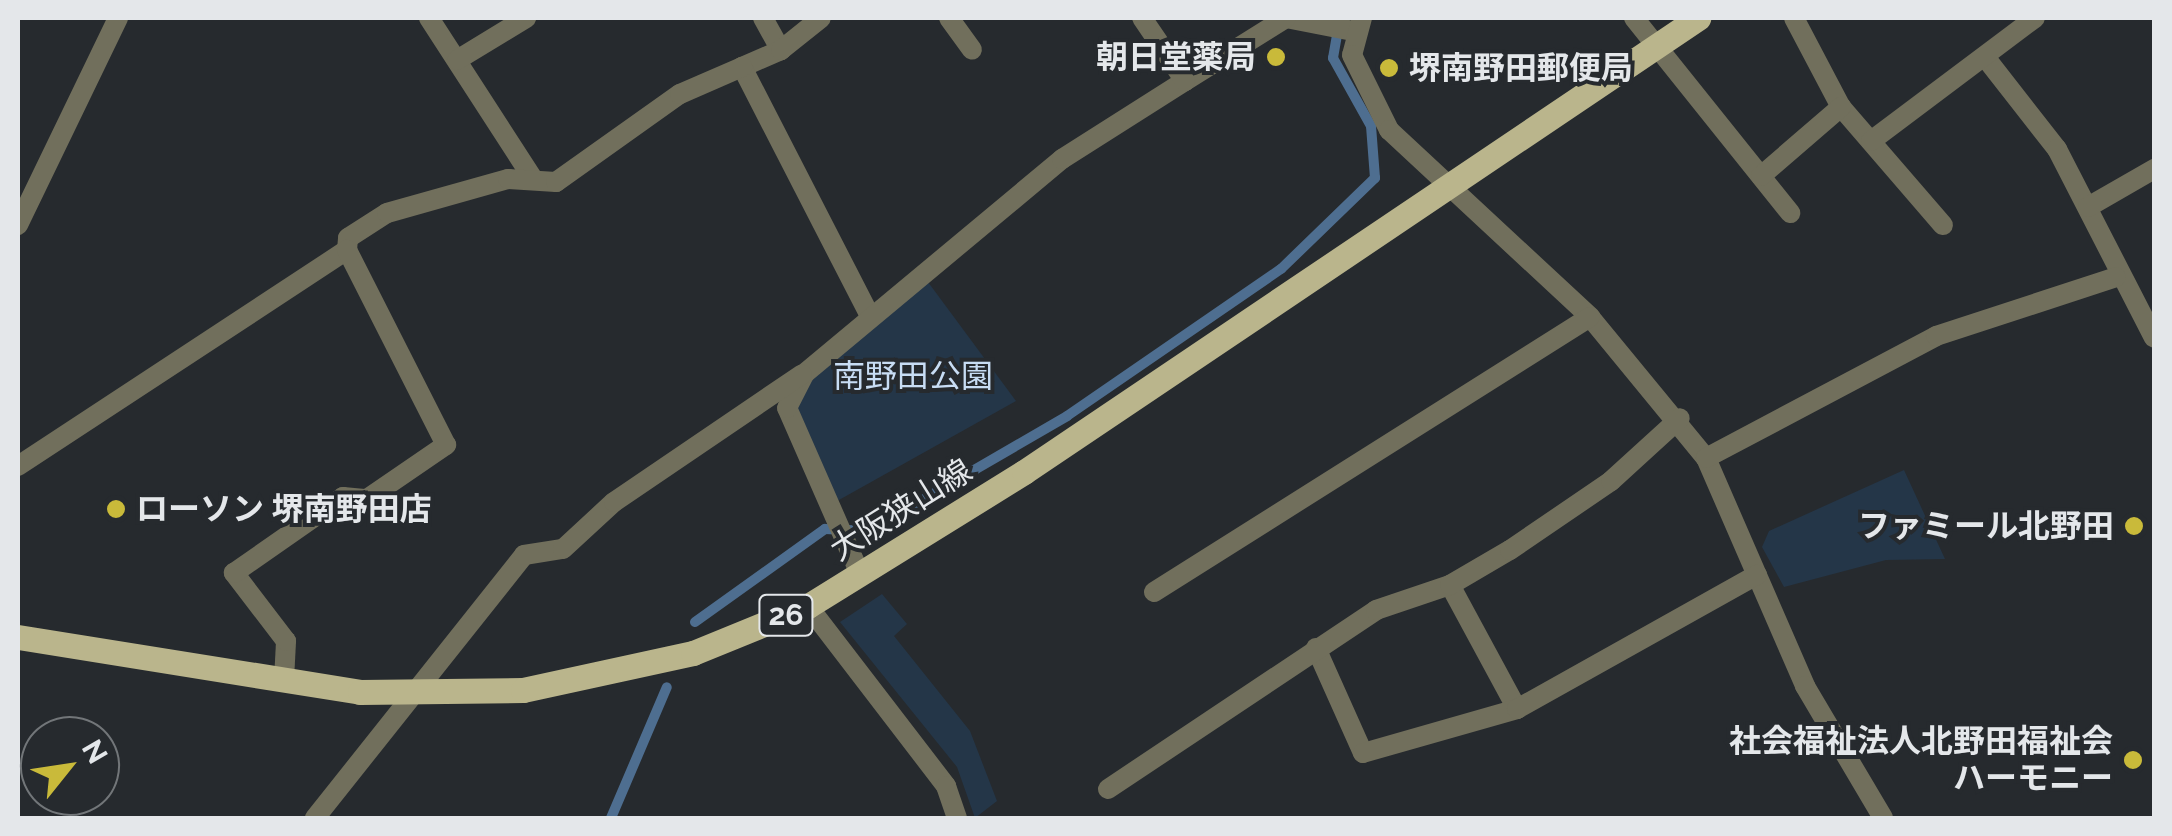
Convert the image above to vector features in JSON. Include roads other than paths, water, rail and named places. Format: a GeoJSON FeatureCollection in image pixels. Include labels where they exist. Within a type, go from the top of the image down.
{"type":"FeatureCollection","features":[{"type":"Feature","properties":{"kind":"main road","name":"大阪狭山線"},"geometry":{"type":"LineString","coordinates":[[18,637],[284,680],[423,691],[523,690],[674,657],[808,606],[860,574],[1258,320],[1698,18]]}},
{"type":"Feature","properties":{"kind":"street"},"geometry":{"type":"LineString","coordinates":[[18,224],[118,18]]}},
{"type":"Feature","properties":{"kind":"street"},"geometry":{"type":"LineString","coordinates":[[429,18],[533,179]]}},
{"type":"Feature","properties":{"kind":"street"},"geometry":{"type":"LineString","coordinates":[[457,60],[526,18]]}},
{"type":"Feature","properties":{"kind":"street"},"geometry":{"type":"LineString","coordinates":[[763,18],[780,50]]}},
{"type":"Feature","properties":{"kind":"street"},"geometry":{"type":"LineString","coordinates":[[284,680],[286,641],[234,573],[343,497],[367,498],[446,445],[347,250],[348,238],[418,200],[533,179],[556,182],[680,94],[780,50],[822,18]]}},
{"type":"Feature","properties":{"kind":"street"},"geometry":{"type":"LineString","coordinates":[[948,18],[972,50]]}},
{"type":"Feature","properties":{"kind":"street"},"geometry":{"type":"LineString","coordinates":[[1142,18],[1185,82]]}},
{"type":"Feature","properties":{"kind":"street"},"geometry":{"type":"LineString","coordinates":[[324,815],[524,555],[563,549],[614,502],[804,374],[1062,158],[1286,18],[1360,25],[1352,55],[1389,130],[1444,189],[1590,317],[1680,418],[1706,458],[1806,686],[1883,818]]}},
{"type":"Feature","properties":{"kind":"street"},"geometry":{"type":"LineString","coordinates":[[1634,18],[1790,213]]}},
{"type":"Feature","properties":{"kind":"street"},"geometry":{"type":"LineString","coordinates":[[1794,18],[1841,107],[1942,225]]}},
{"type":"Feature","properties":{"kind":"street"},"geometry":{"type":"LineString","coordinates":[[1871,141],[2035,18]]}},
{"type":"Feature","properties":{"kind":"street"},"geometry":{"type":"LineString","coordinates":[[1986,57],[2057,149],[2088,207],[2116,278],[2154,338]]}},
{"type":"Feature","properties":{"kind":"street"},"geometry":{"type":"LineString","coordinates":[[742,67],[798,190],[847,256],[870,316]]}},
{"type":"Feature","properties":{"kind":"street"},"geometry":{"type":"LineString","coordinates":[[1761,176],[1841,107]]}},
{"type":"Feature","properties":{"kind":"street"},"geometry":{"type":"LineString","coordinates":[[2088,207],[2154,169]]}},
{"type":"Feature","properties":{"kind":"street"},"geometry":{"type":"LineString","coordinates":[[18,466],[347,250]]}},
{"type":"Feature","properties":{"kind":"street"},"geometry":{"type":"LineString","coordinates":[[1706,458],[1936,336],[2116,278]]}},
{"type":"Feature","properties":{"kind":"street"},"geometry":{"type":"LineString","coordinates":[[1154,592],[1590,317]]}},
{"type":"Feature","properties":{"kind":"street"},"geometry":{"type":"LineString","coordinates":[[804,374],[788,408],[860,574]]}},
{"type":"Feature","properties":{"kind":"street"},"geometry":{"type":"LineString","coordinates":[[1108,789],[1376,610],[1450,585],[1611,481],[1680,418]]}},
{"type":"Feature","properties":{"kind":"street"},"geometry":{"type":"LineString","coordinates":[[1316,648],[1363,753],[1517,709],[1758,575]]}},
{"type":"Feature","properties":{"kind":"street"},"geometry":{"type":"LineString","coordinates":[[1450,585],[1517,709]]}},
{"type":"Feature","properties":{"kind":"street"},"geometry":{"type":"LineString","coordinates":[[808,606],[946,786],[957,818]]}},
{"type":"Feature","properties":{"kind":"waterway"},"geometry":{"type":"LineString","coordinates":[[695,622],[825,529],[869,531],[1067,416],[1281,269],[1375,178],[1371,126],[1333,58],[1340,18]]}},
{"type":"Feature","properties":{"kind":"waterway"},"geometry":{"type":"LineString","coordinates":[[611,818],[667,687]]}},
{"type":"Feature","properties":{"kind":"place","name":"朝日堂薬局"},"geometry":{"type":"Point","coordinates":[1276,57]}},
{"type":"Feature","properties":{"kind":"place","name":"堺南野田郵便局"},"geometry":{"type":"Point","coordinates":[1389,68]}},
{"type":"Feature","properties":{"kind":"place","name":"ローソン 堺南野田店"},"geometry":{"type":"Point","coordinates":[116,509]}},
{"type":"Feature","properties":{"kind":"place","name":"ファミール北野田"},"geometry":{"type":"Point","coordinates":[2134,526]}},
{"type":"Feature","properties":{"kind":"place","name":"社会福祉法人北野田福祉会 ハーモニー"},"geometry":{"type":"Point","coordinates":[2133,760]}},
{"type":"Feature","properties":{"kind":"park label","name":"南野田公園"},"geometry":{"type":"Point","coordinates":[913,376]}}]}
